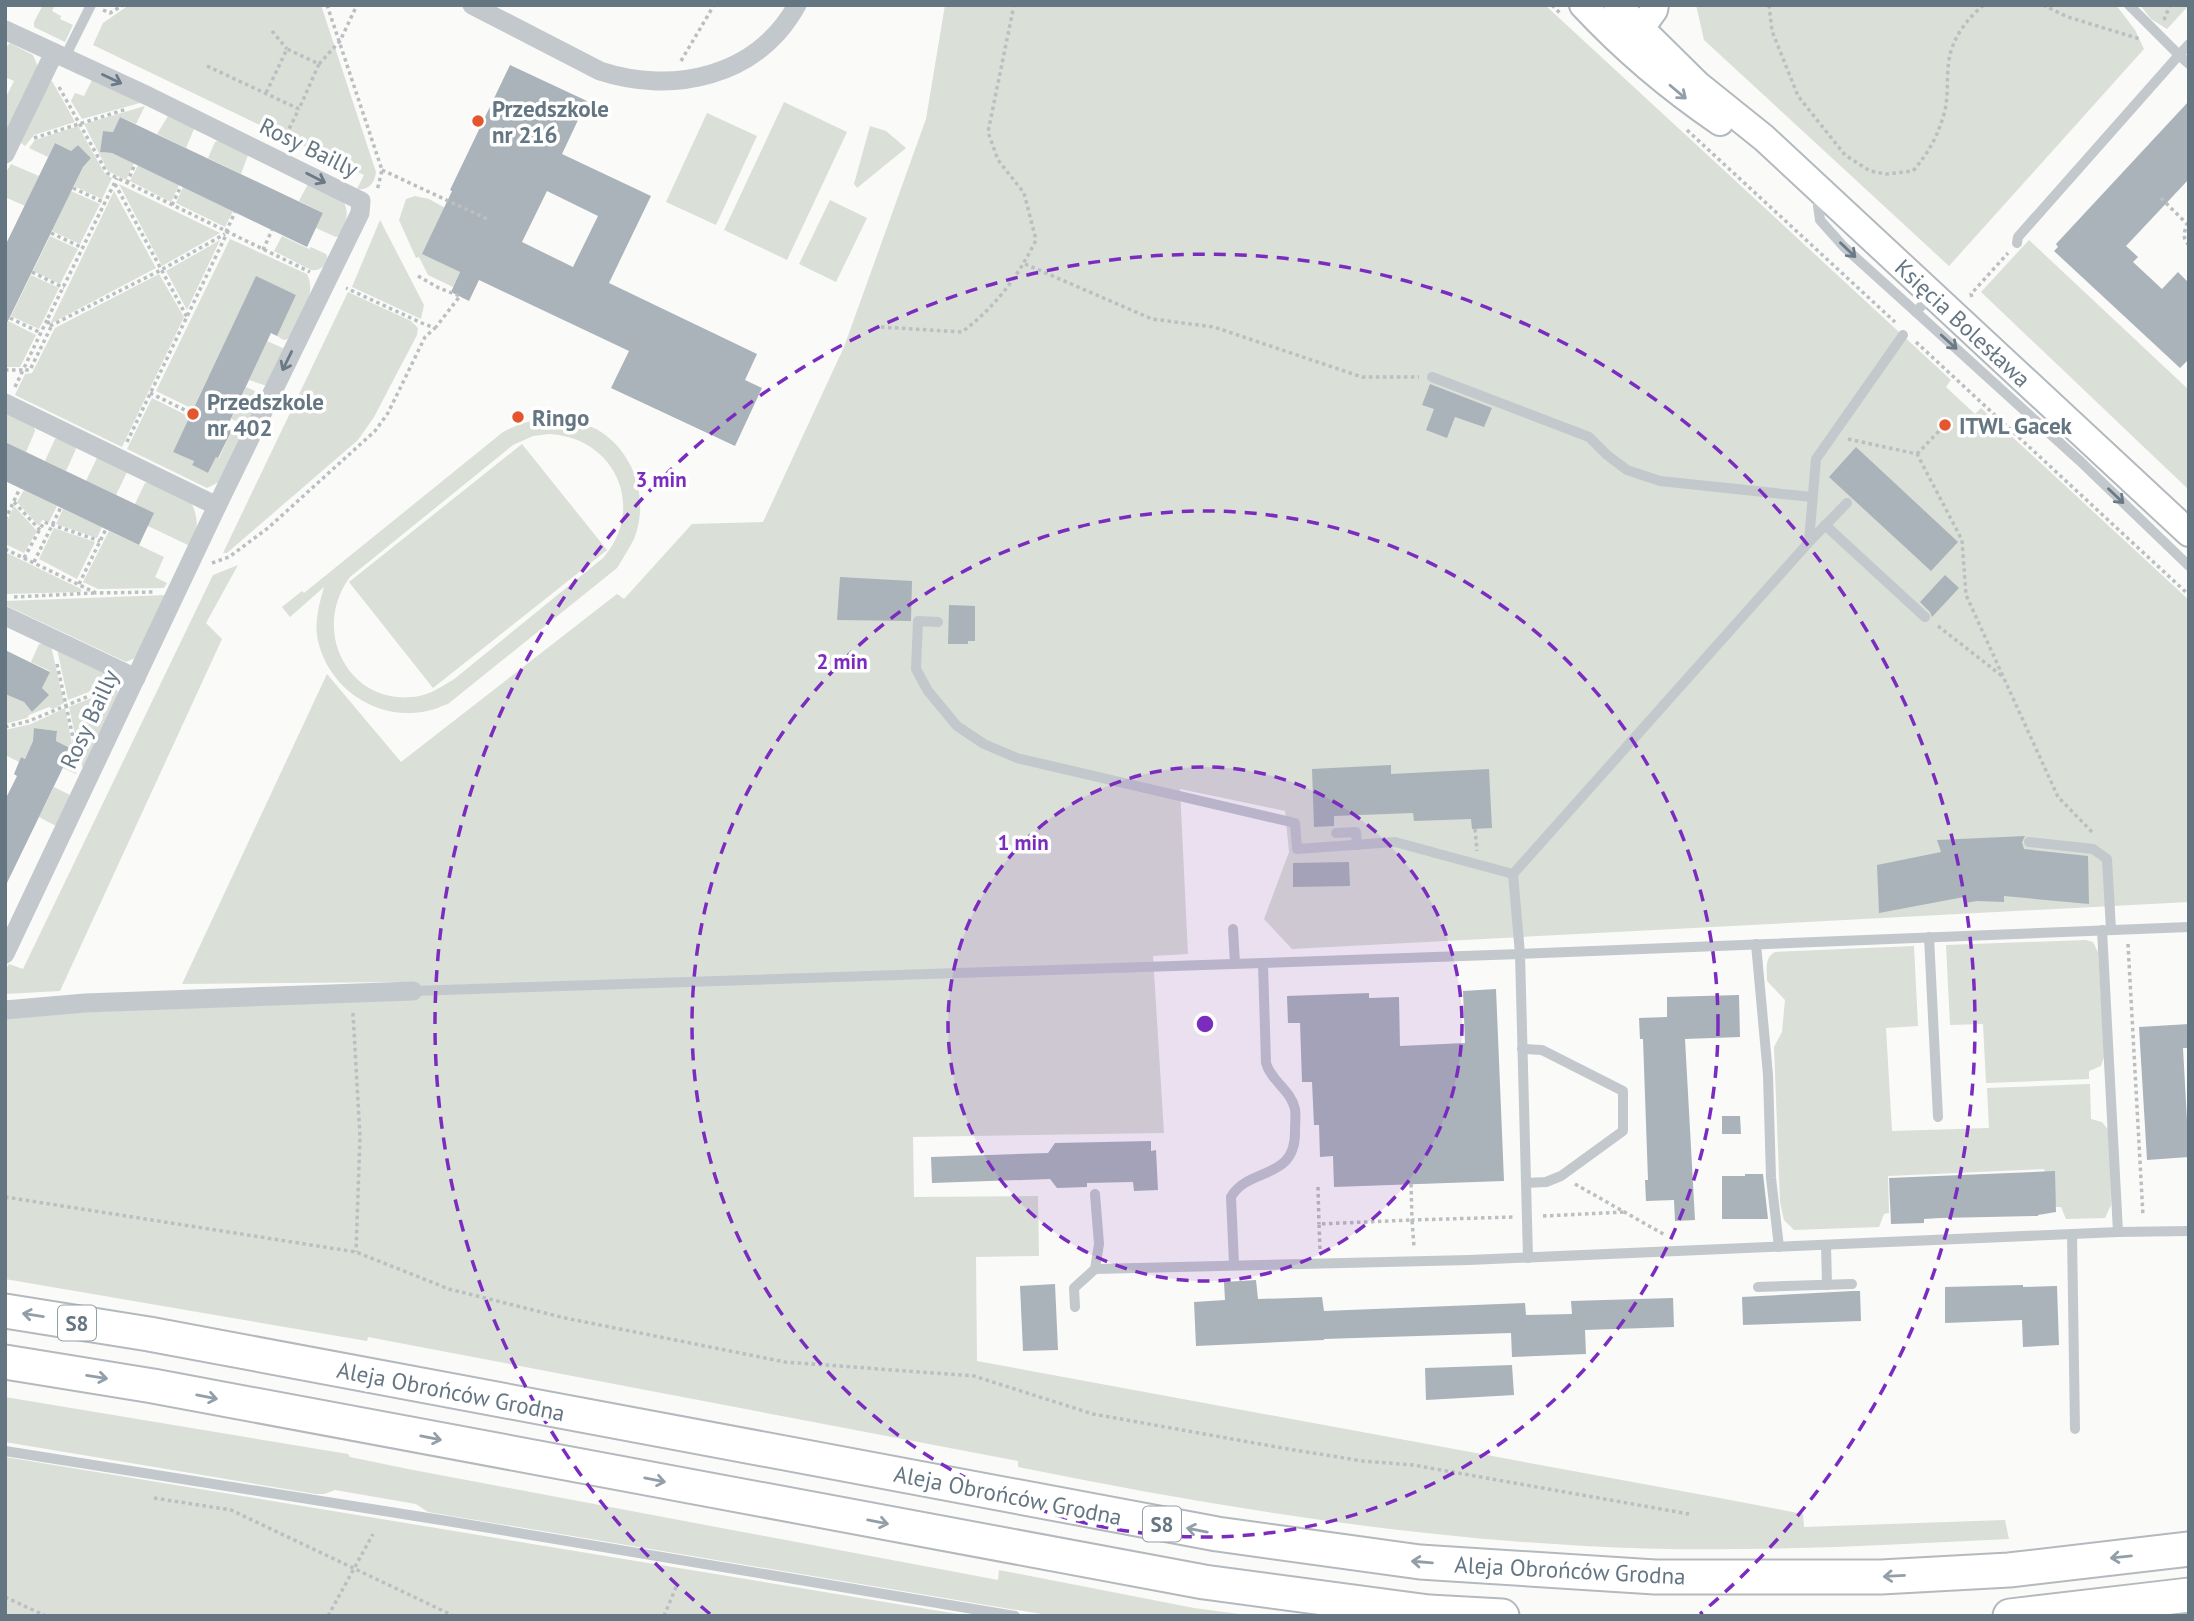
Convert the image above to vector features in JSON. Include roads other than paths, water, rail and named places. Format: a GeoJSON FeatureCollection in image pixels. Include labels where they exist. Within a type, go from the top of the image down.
{"type":"FeatureCollection","features":[{"type":"Feature","properties":{"kind":"highway","name":"Aleja Obrońców Grodna"},"geometry":{"type":"LineString","coordinates":[[5,1311],[149,1334],[1217,1534],[1420,1562],[1655,1577],[1881,1577],[2009,1570],[2189,1549]]}},
{"type":"Feature","properties":{"kind":"highway","name":"S8"},"geometry":{"type":"LineString","coordinates":[[5,1362],[167,1389],[1204,1582],[1429,1612],[1502,1616]]}},
{"type":"Feature","properties":{"kind":"highway"},"geometry":{"type":"LineString","coordinates":[[2010,1616],[2189,1595]]}},
{"type":"Feature","properties":{"kind":"street"},"geometry":{"type":"LineString","coordinates":[[472,5],[600,71],[651,82],[697,79],[722,71],[743,60],[770,40],[797,5]]}},
{"type":"Feature","properties":{"kind":"street","name":"Księcia Bolesława"},"geometry":{"type":"LineString","coordinates":[[1617,5],[1634,38]]}},
{"type":"Feature","properties":{"kind":"street"},"geometry":{"type":"LineString","coordinates":[[1634,38],[1655,5]]}},
{"type":"Feature","properties":{"kind":"street","name":"Księcia Bolesława"},"geometry":{"type":"LineString","coordinates":[[1572,10],[1634,38],[1764,138],[1822,193],[1924,303],[2189,533]]}},
{"type":"Feature","properties":{"kind":"street","name":"Rosy Bailly"},"geometry":{"type":"LineString","coordinates":[[5,30],[55,59],[148,96],[361,201],[360,213],[217,506],[5,954]]}},
{"type":"Feature","properties":{"kind":"street"},"geometry":{"type":"LineString","coordinates":[[7,150],[55,59]]}},
{"type":"Feature","properties":{"kind":"street"},"geometry":{"type":"LineString","coordinates":[[6,403],[217,506]]}},
{"type":"Feature","properties":{"kind":"street"},"geometry":{"type":"LineString","coordinates":[[5,616],[136,678]]}},
{"type":"Feature","properties":{"kind":"street"},"geometry":{"type":"LineString","coordinates":[[5,1010],[85,1003],[413,991]]}},
{"type":"Feature","properties":{"kind":"lane"},"geometry":{"type":"LineString","coordinates":[[55,59],[92,5]]}},
{"type":"Feature","properties":{"kind":"lane"},"geometry":{"type":"LineString","coordinates":[[2129,5],[2189,64]]}},
{"type":"Feature","properties":{"kind":"lane"},"geometry":{"type":"LineString","coordinates":[[2017,243],[2018,237],[2189,44]]}},
{"type":"Feature","properties":{"kind":"lane"},"geometry":{"type":"LineString","coordinates":[[1924,303],[2080,461],[2189,566]]}},
{"type":"Feature","properties":{"kind":"lane"},"geometry":{"type":"LineString","coordinates":[[1809,542],[1816,459],[1908,337]]}},
{"type":"Feature","properties":{"kind":"lane"},"geometry":{"type":"LineString","coordinates":[[1432,377],[1589,437],[1627,470],[1660,481],[1812,497]]}},
{"type":"Feature","properties":{"kind":"lane"},"geometry":{"type":"LineString","coordinates":[[1528,1258],[1520,954],[1513,874],[1809,542],[1847,503]]}},
{"type":"Feature","properties":{"kind":"lane"},"geometry":{"type":"LineString","coordinates":[[1825,525],[1925,617]]}},
{"type":"Feature","properties":{"kind":"lane"},"geometry":{"type":"LineString","coordinates":[[937,622],[918,621],[916,669],[928,691],[957,726],[984,744],[1017,758],[1295,823],[1297,849],[1395,842],[1513,874]]}},
{"type":"Feature","properties":{"kind":"lane"},"geometry":{"type":"LineString","coordinates":[[1336,833],[1356,832],[1357,845]]}},
{"type":"Feature","properties":{"kind":"lane"},"geometry":{"type":"LineString","coordinates":[[2029,842],[2093,849],[2107,859],[2106,930],[2118,1232]]}},
{"type":"Feature","properties":{"kind":"lane"},"geometry":{"type":"LineString","coordinates":[[413,991],[1520,954],[2189,927]]}},
{"type":"Feature","properties":{"kind":"lane"},"geometry":{"type":"LineString","coordinates":[[1233,929],[1235,963]]}},
{"type":"Feature","properties":{"kind":"lane"},"geometry":{"type":"LineString","coordinates":[[1929,937],[1938,1117]]}},
{"type":"Feature","properties":{"kind":"lane"},"geometry":{"type":"LineString","coordinates":[[1756,944],[1768,1075],[1771,1178],[1779,1247]]}},
{"type":"Feature","properties":{"kind":"lane"},"geometry":{"type":"LineString","coordinates":[[1234,1265],[1231,1197],[1241,1186],[1285,1163],[1296,1144],[1295,1110],[1291,1098],[1268,1072],[1266,1063],[1263,963]]}},
{"type":"Feature","properties":{"kind":"lane"},"geometry":{"type":"LineString","coordinates":[[1522,1049],[1542,1050],[1623,1091],[1623,1131],[1561,1176],[1546,1182],[1526,1183]]}},
{"type":"Feature","properties":{"kind":"lane"},"geometry":{"type":"LineString","coordinates":[[1075,1307],[1074,1288],[1095,1269],[1099,1244],[1095,1194]]}},
{"type":"Feature","properties":{"kind":"lane"},"geometry":{"type":"LineString","coordinates":[[1095,1269],[1528,1258],[2189,1231]]}},
{"type":"Feature","properties":{"kind":"lane"},"geometry":{"type":"LineString","coordinates":[[2072,1234],[2075,1429]]}},
{"type":"Feature","properties":{"kind":"lane"},"geometry":{"type":"LineString","coordinates":[[1826,1245],[1827,1285]]}},
{"type":"Feature","properties":{"kind":"lane"},"geometry":{"type":"LineString","coordinates":[[1758,1287],[1852,1284]]}},
{"type":"Feature","properties":{"kind":"lane"},"geometry":{"type":"LineString","coordinates":[[5,1451],[447,1521],[1015,1616]]}},
{"type":"Feature","properties":{"kind":"place","name":"Przedszkole nr 216"},"geometry":{"type":"Point","coordinates":[478,121]}},
{"type":"Feature","properties":{"kind":"place","name":"Przedszkole nr 402"},"geometry":{"type":"Point","coordinates":[193,414]}},
{"type":"Feature","properties":{"kind":"place","name":"Ringo"},"geometry":{"type":"Point","coordinates":[518,417]}},
{"type":"Feature","properties":{"kind":"place","name":"ITWL Gacek"},"geometry":{"type":"Point","coordinates":[1945,425]}}]}
